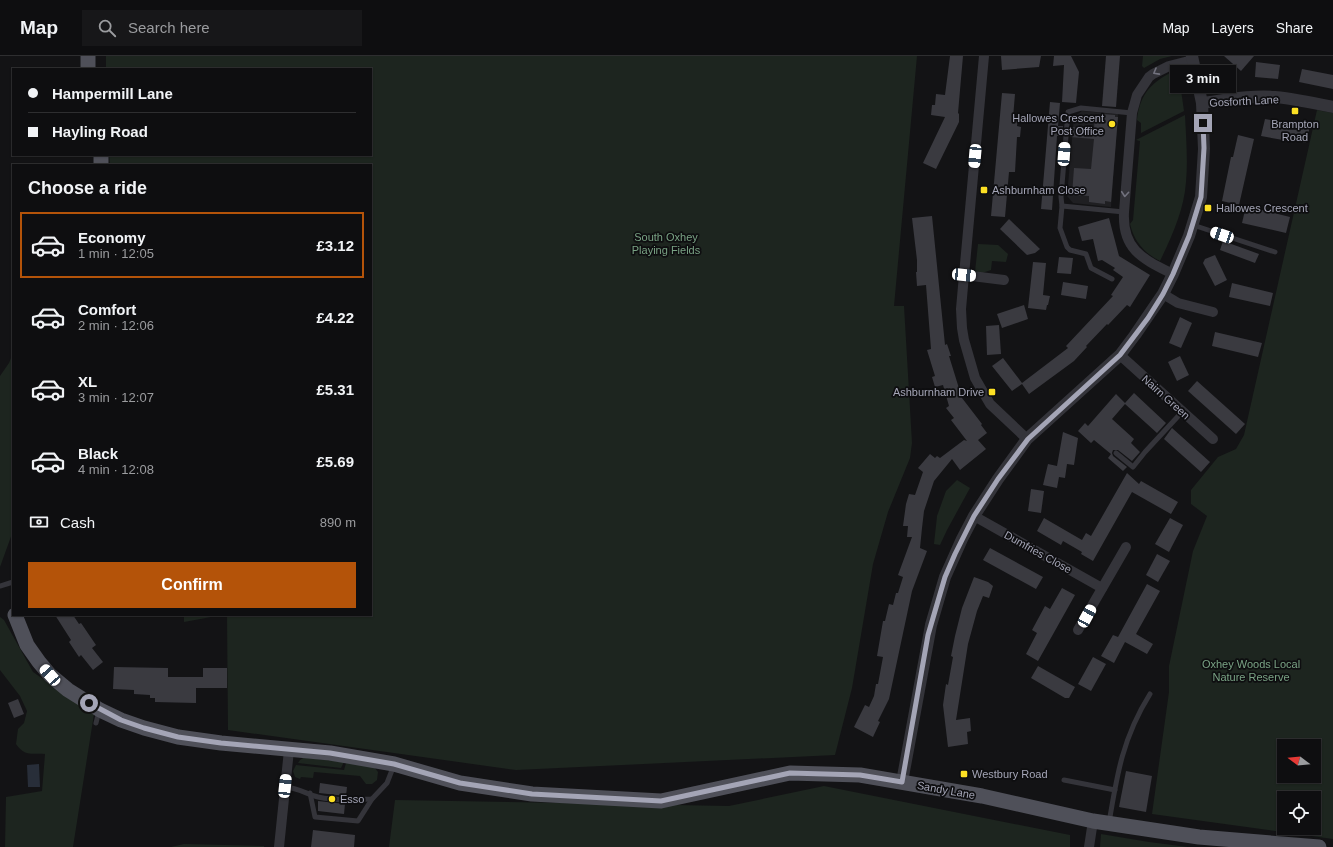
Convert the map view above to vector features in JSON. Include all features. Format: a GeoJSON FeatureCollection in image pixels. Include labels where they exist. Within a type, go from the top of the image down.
{"type":"FeatureCollection","features":[{"type":"Feature","properties":{"kind":"main road"},"geometry":{"type":"LineString","coordinates":[[88,56],[88,68]]}},
{"type":"Feature","properties":{"kind":"main road","name":"Sandy Lane"},"geometry":{"type":"LineString","coordinates":[[15,616],[27,645],[38,662],[50,675],[98,716],[121,720],[178,737],[221,743],[330,753],[394,764],[460,783],[532,794],[661,801],[790,773],[860,775],[982,796],[1093,822],[1199,837],[1319,847]]}},
{"type":"Feature","properties":{"kind":"street"},"geometry":{"type":"LineString","coordinates":[[984,56],[961,309],[962,328],[975,378],[990,404],[1028,439]]}},
{"type":"Feature","properties":{"kind":"street"},"geometry":{"type":"LineString","coordinates":[[902,782],[931,624],[945,577],[974,516],[998,479],[1028,439],[1120,355],[1148,318],[1173,274],[1201,197],[1204,148],[1202,103],[1192,58],[1169,66],[1149,77],[1137,95],[1132,113],[1123,225],[1125,233],[1133,249],[1142,257],[1173,274]]}},
{"type":"Feature","properties":{"kind":"street","name":"Gosforth Lane"},"geometry":{"type":"LineString","coordinates":[[1202,103],[1274,97],[1333,107]]}},
{"type":"Feature","properties":{"kind":"street"},"geometry":{"type":"LineString","coordinates":[[964,275],[1004,280]]}},
{"type":"Feature","properties":{"kind":"street"},"geometry":{"type":"LineString","coordinates":[[1163,294],[1178,303],[1213,312]]}},
{"type":"Feature","properties":{"kind":"street","name":"Nairn Green"},"geometry":{"type":"LineString","coordinates":[[1120,355],[1213,439]]}},
{"type":"Feature","properties":{"kind":"street","name":"Dumfries Close"},"geometry":{"type":"LineString","coordinates":[[974,516],[1102,588]]}},
{"type":"Feature","properties":{"kind":"street"},"geometry":{"type":"LineString","coordinates":[[1078,630],[1126,547]]}},
{"type":"Feature","properties":{"kind":"street"},"geometry":{"type":"LineString","coordinates":[[279,847],[289,750]]}},
{"type":"Feature","properties":{"kind":"street"},"geometry":{"type":"LineString","coordinates":[[1089,847],[1093,822]]}},
{"type":"Feature","properties":{"kind":"lane"},"geometry":{"type":"LineString","coordinates":[[1112,279],[1091,268],[1086,254],[1070,250],[1067,247],[1060,228],[1068,112],[1081,108],[1132,113]]}},
{"type":"Feature","properties":{"kind":"lane"},"geometry":{"type":"LineString","coordinates":[[1062,206],[1124,212]]}},
{"type":"Feature","properties":{"kind":"lane"},"geometry":{"type":"LineString","coordinates":[[1192,225],[1274,252]]}},
{"type":"Feature","properties":{"kind":"lane"},"geometry":{"type":"LineString","coordinates":[[1116,453],[1133,467],[1182,412]]}},
{"type":"Feature","properties":{"kind":"lane"},"geometry":{"type":"LineString","coordinates":[[0,586],[12,582]]}},
{"type":"Feature","properties":{"kind":"lane"},"geometry":{"type":"LineString","coordinates":[[1109,824],[1123,752],[1131,728],[1139,711],[1150,694]]}},
{"type":"Feature","properties":{"kind":"lane"},"geometry":{"type":"LineString","coordinates":[[310,793],[315,816],[358,821],[372,800],[387,783],[394,764]]}},
{"type":"Feature","properties":{"kind":"lane"},"geometry":{"type":"LineString","coordinates":[[1064,780],[1115,790]]}},
{"type":"Feature","properties":{"kind":"lane"},"geometry":{"type":"LineString","coordinates":[[285,786],[296,788],[318,797],[350,800],[372,800]]}},
{"type":"Feature","properties":{"kind":"shaded area"},"geometry":{"type":"Polygon","coordinates":[[[1082,111],[1118,114],[1111,207],[1073,203],[1067,196],[1074,117],[1082,111]]]}},
{"type":"Feature","properties":{"kind":"shaded area"},"geometry":{"type":"Polygon","coordinates":[[[39,764],[40,787],[28,787],[27,765],[39,764]]]}},
{"type":"Feature","properties":{"kind":"green space","name":"South Oxhey Playing Fields"},"geometry":{"type":"Polygon","coordinates":[[[106,56],[917,56],[894,306],[904,306],[912,443],[910,458],[888,512],[873,564],[852,688],[835,755],[516,770],[228,730],[227,616],[372,616],[372,164],[110,164],[109,156],[372,156],[372,68],[106,68],[106,56]]]}},
{"type":"Feature","properties":{"kind":"green space"},"geometry":{"type":"Polygon","coordinates":[[[1143,56],[1172,56],[1160,59],[1144,68],[1142,66],[1143,56]]]}},
{"type":"Feature","properties":{"kind":"green space"},"geometry":{"type":"Polygon","coordinates":[[[1178,69],[1184,111],[1141,133],[1141,123],[1137,120],[1141,102],[1149,88],[1161,78],[1178,69]]]}},
{"type":"Feature","properties":{"kind":"green space","name":"Oxhey Woods Local Nature Reserve"},"geometry":{"type":"Polygon","coordinates":[[[1317,110],[1333,113],[1333,839],[1304,835],[1321,835],[1321,791],[1277,791],[1277,831],[1152,814],[1169,692],[1169,666],[1193,551],[1207,516],[1191,504],[1191,490],[1218,457],[1236,449],[1244,435],[1317,110]]]}},
{"type":"Feature","properties":{"kind":"green space"},"geometry":{"type":"Polygon","coordinates":[[[1185,115],[1187,165],[1185,192],[1177,223],[1160,261],[1140,246],[1134,236],[1130,224],[1133,220],[1140,141],[1136,140],[1185,115]]]}},
{"type":"Feature","properties":{"kind":"green space"},"geometry":{"type":"Polygon","coordinates":[[[978,244],[998,245],[1008,254],[1006,262],[992,261],[991,270],[982,273],[975,272],[978,244]]]}},
{"type":"Feature","properties":{"kind":"green space"},"geometry":{"type":"Polygon","coordinates":[[[12,356],[12,534],[0,567],[0,376],[12,356]]]}},
{"type":"Feature","properties":{"kind":"green space"},"geometry":{"type":"Polygon","coordinates":[[[957,480],[970,488],[940,545],[934,544],[937,516],[946,491],[957,480]]]}},
{"type":"Feature","properties":{"kind":"green space"},"geometry":{"type":"Polygon","coordinates":[[[184,616],[217,616],[184,622],[184,616]]]}},
{"type":"Feature","properties":{"kind":"green space"},"geometry":{"type":"Polygon","coordinates":[[[0,617],[4,620],[33,672],[94,714],[73,847],[5,847],[6,797],[42,791],[45,754],[25,753],[16,744],[18,729],[24,723],[27,711],[20,696],[0,670],[0,617]]]}},
{"type":"Feature","properties":{"kind":"green space"},"geometry":{"type":"Polygon","coordinates":[[[303,758],[344,762],[341,768],[298,763],[303,758]]]}},
{"type":"Feature","properties":{"kind":"green space"},"geometry":{"type":"Polygon","coordinates":[[[346,763],[374,767],[378,772],[377,780],[372,784],[366,784],[360,776],[314,772],[313,778],[301,777],[300,779],[295,777],[293,771],[296,765],[344,770],[346,763]]]}},
{"type":"Feature","properties":{"kind":"green space"},"geometry":{"type":"Polygon","coordinates":[[[824,786],[1070,835],[1070,847],[389,847],[395,800],[729,806],[824,786]]]}},
{"type":"Feature","properties":{"kind":"green space"},"geometry":{"type":"Polygon","coordinates":[[[1101,834],[1149,842],[1188,847],[1100,847],[1101,834]]]}},
{"type":"Feature","properties":{"kind":"green space"},"geometry":{"type":"Polygon","coordinates":[[[184,844],[264,846],[264,847],[171,847],[184,844]]]}},
{"type":"Feature","properties":{"kind":"building"},"geometry":{"type":"Polygon","coordinates":[[[950,56],[963,56],[958,113],[959,122],[936,169],[923,163],[945,117],[931,115],[932,105],[935,105],[936,94],[945,95],[950,56]]]}},
{"type":"Feature","properties":{"kind":"building"},"geometry":{"type":"Polygon","coordinates":[[[1001,56],[1041,56],[1039,67],[1002,70],[1001,56]]]}},
{"type":"Feature","properties":{"kind":"building"},"geometry":{"type":"Polygon","coordinates":[[[1054,56],[1071,56],[1079,72],[1076,103],[1062,102],[1064,65],[1053,66],[1054,56]]]}},
{"type":"Feature","properties":{"kind":"building"},"geometry":{"type":"Polygon","coordinates":[[[1106,56],[1120,56],[1116,107],[1102,106],[1106,56]]]}},
{"type":"Feature","properties":{"kind":"building"},"geometry":{"type":"Polygon","coordinates":[[[1224,56],[1254,56],[1241,71],[1224,56]]]}},
{"type":"Feature","properties":{"kind":"building"},"geometry":{"type":"Polygon","coordinates":[[[1256,62],[1280,65],[1278,79],[1255,77],[1256,62]]]}},
{"type":"Feature","properties":{"kind":"building"},"geometry":{"type":"Polygon","coordinates":[[[1302,69],[1333,75],[1333,89],[1299,82],[1302,69]]]}},
{"type":"Feature","properties":{"kind":"building"},"geometry":{"type":"Polygon","coordinates":[[[1002,93],[1015,94],[1013,118],[1018,118],[1017,126],[1021,127],[1020,137],[1017,137],[1015,172],[1009,172],[1005,217],[991,216],[1002,93]]]}},
{"type":"Feature","properties":{"kind":"building"},"geometry":{"type":"Polygon","coordinates":[[[1050,102],[1060,103],[1058,126],[1063,126],[1062,136],[1057,136],[1052,210],[1041,209],[1050,102]]]}},
{"type":"Feature","properties":{"kind":"building"},"geometry":{"type":"Polygon","coordinates":[[[1102,114],[1115,115],[1115,117],[1118,117],[1111,202],[1105,201],[1105,204],[1089,202],[1089,196],[1072,195],[1074,168],[1091,169],[1094,139],[1070,137],[1071,127],[1094,129],[1095,115],[1101,116],[1102,114]]]}},
{"type":"Feature","properties":{"kind":"building"},"geometry":{"type":"Polygon","coordinates":[[[1265,119],[1287,123],[1287,121],[1310,126],[1306,143],[1283,138],[1283,140],[1261,136],[1265,119]]]}},
{"type":"Feature","properties":{"kind":"building"},"geometry":{"type":"Polygon","coordinates":[[[1238,135],[1254,139],[1239,205],[1222,201],[1231,157],[1233,157],[1238,135]]]}},
{"type":"Feature","properties":{"kind":"building"},"geometry":{"type":"Polygon","coordinates":[[[1246,206],[1290,217],[1286,233],[1242,223],[1246,206]]]}},
{"type":"Feature","properties":{"kind":"building"},"geometry":{"type":"Polygon","coordinates":[[[932,216],[945,345],[947,344],[951,356],[949,356],[962,398],[987,433],[978,440],[986,449],[960,470],[952,459],[934,481],[924,511],[920,548],[927,551],[912,591],[889,699],[878,721],[880,722],[873,737],[854,727],[865,705],[869,707],[874,696],[876,684],[878,684],[883,657],[877,656],[883,621],[885,621],[889,604],[893,605],[896,593],[898,593],[903,577],[898,575],[912,537],[907,537],[908,526],[903,526],[909,494],[915,495],[923,472],[918,468],[930,454],[935,458],[937,456],[940,458],[964,440],[967,441],[951,420],[954,418],[946,408],[949,406],[943,385],[935,387],[932,377],[935,376],[927,350],[931,349],[926,285],[917,286],[917,260],[912,218],[932,216]]]}},
{"type":"Feature","properties":{"kind":"building"},"geometry":{"type":"Polygon","coordinates":[[[1109,218],[1119,256],[1150,275],[1130,307],[1127,305],[1108,325],[1107,324],[1074,361],[1029,394],[1022,384],[1012,391],[992,366],[1003,358],[1022,383],[1068,348],[1066,346],[1113,296],[1111,295],[1123,277],[1113,270],[1115,268],[1102,260],[1098,261],[1093,239],[1082,241],[1078,227],[1109,218]]]}},
{"type":"Feature","properties":{"kind":"building"},"geometry":{"type":"Polygon","coordinates":[[[1009,219],[1040,249],[1035,253],[1027,255],[1000,229],[1009,219]]]}},
{"type":"Feature","properties":{"kind":"building"},"geometry":{"type":"Polygon","coordinates":[[[1223,241],[1259,254],[1255,263],[1220,250],[1223,241]]]}},
{"type":"Feature","properties":{"kind":"building"},"geometry":{"type":"Polygon","coordinates":[[[1215,255],[1227,280],[1215,286],[1203,263],[1205,259],[1215,255]]]}},
{"type":"Feature","properties":{"kind":"building"},"geometry":{"type":"Polygon","coordinates":[[[1059,257],[1073,258],[1071,274],[1057,273],[1059,257]]]}},
{"type":"Feature","properties":{"kind":"building"},"geometry":{"type":"Polygon","coordinates":[[[1033,262],[1046,263],[1043,295],[1050,296],[1046,310],[1028,308],[1033,262]]]}},
{"type":"Feature","properties":{"kind":"building"},"geometry":{"type":"Polygon","coordinates":[[[1063,282],[1088,286],[1086,299],[1061,295],[1063,282]]]}},
{"type":"Feature","properties":{"kind":"building"},"geometry":{"type":"Polygon","coordinates":[[[1232,283],[1273,293],[1270,306],[1229,297],[1232,283]]]}},
{"type":"Feature","properties":{"kind":"building"},"geometry":{"type":"Polygon","coordinates":[[[1024,305],[1028,319],[1002,328],[997,314],[1024,305]]]}},
{"type":"Feature","properties":{"kind":"building"},"geometry":{"type":"Polygon","coordinates":[[[1180,317],[1192,323],[1181,348],[1169,343],[1180,317]]]}},
{"type":"Feature","properties":{"kind":"building"},"geometry":{"type":"Polygon","coordinates":[[[999,325],[1001,354],[987,355],[986,326],[999,325]]]}},
{"type":"Feature","properties":{"kind":"building"},"geometry":{"type":"Polygon","coordinates":[[[1215,332],[1262,343],[1258,357],[1212,346],[1215,332]]]}},
{"type":"Feature","properties":{"kind":"building"},"geometry":{"type":"Polygon","coordinates":[[[1180,356],[1189,375],[1177,381],[1168,362],[1180,356]]]}},
{"type":"Feature","properties":{"kind":"building"},"geometry":{"type":"Polygon","coordinates":[[[1197,381],[1245,424],[1236,434],[1188,391],[1197,381]]]}},
{"type":"Feature","properties":{"kind":"building"},"geometry":{"type":"Polygon","coordinates":[[[1134,393],[1166,423],[1157,433],[1125,404],[1112,419],[1134,439],[1131,443],[1140,452],[1132,461],[1118,450],[1113,450],[1113,456],[1127,467],[1123,471],[1108,458],[1111,454],[1094,440],[1091,443],[1078,431],[1085,423],[1088,426],[1116,394],[1125,403],[1134,393]]]}},
{"type":"Feature","properties":{"kind":"building"},"geometry":{"type":"Polygon","coordinates":[[[1172,428],[1210,462],[1201,472],[1164,439],[1172,428]]]}},
{"type":"Feature","properties":{"kind":"building"},"geometry":{"type":"Polygon","coordinates":[[[1063,432],[1078,438],[1074,465],[1067,464],[1065,478],[1059,477],[1057,488],[1043,485],[1048,464],[1057,466],[1063,432]]]}},
{"type":"Feature","properties":{"kind":"building"},"geometry":{"type":"Polygon","coordinates":[[[1127,473],[1139,484],[1141,481],[1178,502],[1171,514],[1132,492],[1093,561],[1081,554],[1082,552],[1063,541],[1061,545],[1037,531],[1044,518],[1082,540],[1086,533],[1091,536],[1127,473]]]}},
{"type":"Feature","properties":{"kind":"building"},"geometry":{"type":"Polygon","coordinates":[[[1031,489],[1044,491],[1041,513],[1028,511],[1031,489]]]}},
{"type":"Feature","properties":{"kind":"building"},"geometry":{"type":"Polygon","coordinates":[[[1170,518],[1183,525],[1169,552],[1155,544],[1170,518]]]}},
{"type":"Feature","properties":{"kind":"building"},"geometry":{"type":"Polygon","coordinates":[[[990,548],[1043,577],[1036,589],[983,560],[990,548]]]}},
{"type":"Feature","properties":{"kind":"building"},"geometry":{"type":"Polygon","coordinates":[[[1157,554],[1170,561],[1158,582],[1146,575],[1157,554]]]}},
{"type":"Feature","properties":{"kind":"building"},"geometry":{"type":"Polygon","coordinates":[[[974,577],[988,582],[993,586],[989,598],[983,596],[977,611],[968,644],[956,720],[970,718],[971,731],[967,732],[968,744],[948,747],[943,705],[946,684],[948,685],[953,657],[951,656],[962,608],[974,577]]]}},
{"type":"Feature","properties":{"kind":"building"},"geometry":{"type":"Polygon","coordinates":[[[1147,584],[1160,591],[1136,634],[1153,644],[1147,654],[1125,642],[1114,663],[1101,656],[1113,635],[1118,637],[1147,584]]]}},
{"type":"Feature","properties":{"kind":"building"},"geometry":{"type":"Polygon","coordinates":[[[1062,588],[1075,595],[1038,661],[1026,654],[1037,633],[1032,630],[1045,606],[1050,609],[1062,588]]]}},
{"type":"Feature","properties":{"kind":"building"},"geometry":{"type":"Polygon","coordinates":[[[56,616],[74,616],[79,624],[81,623],[96,645],[92,648],[103,662],[93,670],[81,655],[79,657],[69,642],[71,640],[56,616]]]}},
{"type":"Feature","properties":{"kind":"building"},"geometry":{"type":"Polygon","coordinates":[[[1093,657],[1106,664],[1091,691],[1078,684],[1093,657]]]}},
{"type":"Feature","properties":{"kind":"building"},"geometry":{"type":"Polygon","coordinates":[[[1038,666],[1075,687],[1069,698],[1065,698],[1031,678],[1038,666]]]}},
{"type":"Feature","properties":{"kind":"building"},"geometry":{"type":"Polygon","coordinates":[[[114,667],[168,668],[168,677],[203,677],[203,668],[227,668],[227,688],[196,688],[196,703],[155,702],[155,698],[150,698],[150,695],[134,694],[134,690],[113,689],[114,667]]]}},
{"type":"Feature","properties":{"kind":"building"},"geometry":{"type":"Polygon","coordinates":[[[18,699],[24,714],[14,718],[8,703],[18,699]]]}},
{"type":"Feature","properties":{"kind":"building"},"geometry":{"type":"Polygon","coordinates":[[[1126,771],[1152,776],[1146,812],[1119,807],[1126,771]]]}},
{"type":"Feature","properties":{"kind":"building"},"geometry":{"type":"Polygon","coordinates":[[[320,783],[347,787],[346,796],[319,793],[320,783]]]}},
{"type":"Feature","properties":{"kind":"building"},"geometry":{"type":"Polygon","coordinates":[[[318,801],[345,804],[344,814],[318,811],[318,801]]]}},
{"type":"Feature","properties":{"kind":"building"},"geometry":{"type":"Polygon","coordinates":[[[313,830],[355,835],[354,847],[311,847],[313,830]]]}},
{"type":"Feature","properties":{"kind":"place","name":"Brampton Road"},"geometry":{"type":"Point","coordinates":[1295,111]}},
{"type":"Feature","properties":{"kind":"place","name":"Hallowes Crescent Post Office"},"geometry":{"type":"Point","coordinates":[1112,124]}},
{"type":"Feature","properties":{"kind":"place","name":"Ashburnham Close"},"geometry":{"type":"Point","coordinates":[984,190]}},
{"type":"Feature","properties":{"kind":"place","name":"Hallowes Crescent"},"geometry":{"type":"Point","coordinates":[1208,208]}},
{"type":"Feature","properties":{"kind":"place","name":"Ashburnham Drive"},"geometry":{"type":"Point","coordinates":[992,392]}},
{"type":"Feature","properties":{"kind":"place","name":"Westbury Road"},"geometry":{"type":"Point","coordinates":[964,774]}},
{"type":"Feature","properties":{"kind":"place","name":"Esso"},"geometry":{"type":"Point","coordinates":[332,799]}},
{"type":"Feature","properties":{"kind":"route"},"geometry":{"type":"LineString","coordinates":[[89,703],[121,720],[178,737],[221,743],[330,753],[394,764],[460,783],[532,794],[661,801],[790,773],[860,775],[902,782],[928,635],[945,577],[955,554],[974,516],[998,479],[1028,439],[1120,355],[1148,318],[1163,294],[1189,236],[1201,197],[1204,148],[1203,123]]}}]}
